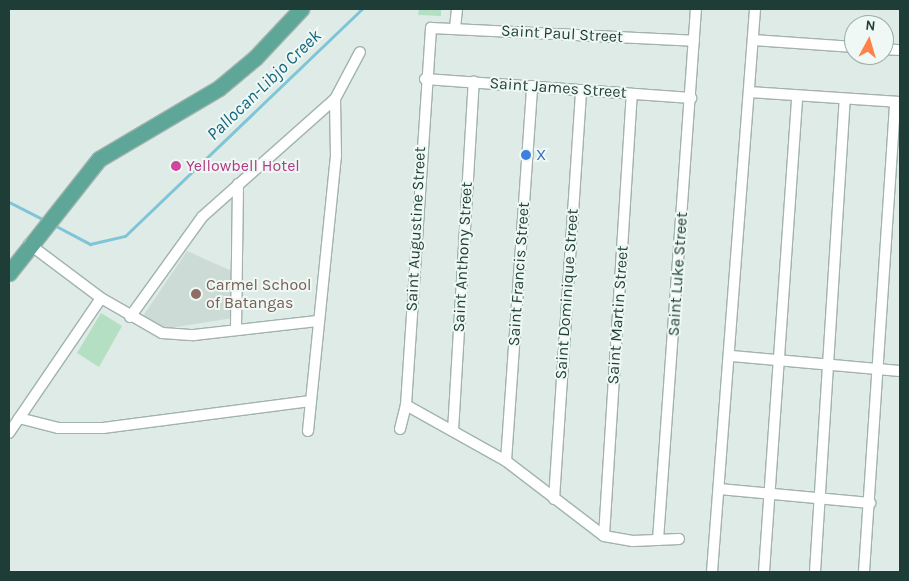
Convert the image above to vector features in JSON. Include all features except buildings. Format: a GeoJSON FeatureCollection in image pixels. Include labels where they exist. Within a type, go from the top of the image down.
{"type":"FeatureCollection","features":[{"type":"Feature","properties":{"kind":"main road"},"geometry":{"type":"LineString","coordinates":[[9,273],[59,205],[99,159],[219,88],[256,57],[300,9]]}},
{"type":"Feature","properties":{"kind":"street"},"geometry":{"type":"LineString","coordinates":[[455,28],[457,9]]}},
{"type":"Feature","properties":{"kind":"street","name":"Saint Luke Street"},"geometry":{"type":"LineString","coordinates":[[658,540],[696,9]]}},
{"type":"Feature","properties":{"kind":"street"},"geometry":{"type":"LineString","coordinates":[[712,572],[731,356],[755,9]]}},
{"type":"Feature","properties":{"kind":"street","name":"Saint Paul Street"},"geometry":{"type":"LineString","coordinates":[[431,28],[694,41]]}},
{"type":"Feature","properties":{"kind":"street","name":"Saint Augustine Street"},"geometry":{"type":"LineString","coordinates":[[400,429],[406,405],[425,79],[431,28]]}},
{"type":"Feature","properties":{"kind":"street"},"geometry":{"type":"LineString","coordinates":[[752,40],[844,46]]}},
{"type":"Feature","properties":{"kind":"street"},"geometry":{"type":"LineString","coordinates":[[130,317],[180,242],[238,184],[335,99],[360,52]]}},
{"type":"Feature","properties":{"kind":"street","name":"Saint James Street"},"geometry":{"type":"LineString","coordinates":[[425,79],[691,98]]}},
{"type":"Feature","properties":{"kind":"street","name":"Saint Anthony Street"},"geometry":{"type":"LineString","coordinates":[[453,431],[474,82]]}},
{"type":"Feature","properties":{"kind":"street","name":"Saint Francis Street"},"geometry":{"type":"LineString","coordinates":[[506,461],[532,86]]}},
{"type":"Feature","properties":{"kind":"street","name":"Saint Dominique Street"},"geometry":{"type":"LineString","coordinates":[[554,499],[581,90]]}},
{"type":"Feature","properties":{"kind":"street"},"geometry":{"type":"LineString","coordinates":[[749,92],[898,102],[864,572]]}},
{"type":"Feature","properties":{"kind":"street","name":"Saint Martin Street"},"geometry":{"type":"LineString","coordinates":[[604,536],[632,94]]}},
{"type":"Feature","properties":{"kind":"street"},"geometry":{"type":"LineString","coordinates":[[764,572],[782,362],[797,96]]}},
{"type":"Feature","properties":{"kind":"street"},"geometry":{"type":"LineString","coordinates":[[308,431],[317,321],[336,156],[335,99]]}},
{"type":"Feature","properties":{"kind":"street"},"geometry":{"type":"LineString","coordinates":[[815,572],[831,367],[845,99]]}},
{"type":"Feature","properties":{"kind":"street"},"geometry":{"type":"LineString","coordinates":[[236,328],[238,184]]}},
{"type":"Feature","properties":{"kind":"street"},"geometry":{"type":"LineString","coordinates":[[33,240],[101,298],[130,317],[176,335],[317,321]]}},
{"type":"Feature","properties":{"kind":"street"},"geometry":{"type":"LineString","coordinates":[[9,432],[101,298]]}},
{"type":"Feature","properties":{"kind":"street"},"geometry":{"type":"LineString","coordinates":[[731,356],[831,367],[900,371]]}},
{"type":"Feature","properties":{"kind":"street"},"geometry":{"type":"LineString","coordinates":[[19,418],[58,428],[103,428],[310,401]]}},
{"type":"Feature","properties":{"kind":"street"},"geometry":{"type":"LineString","coordinates":[[406,405],[506,461],[604,536],[658,540],[679,538]]}},
{"type":"Feature","properties":{"kind":"street"},"geometry":{"type":"LineString","coordinates":[[719,488],[870,503]]}},
{"type":"Feature","properties":{"kind":"shaded area","name":"Carmel School of Batangas"},"geometry":{"type":"Polygon","coordinates":[[[187,251],[236,273],[233,318],[163,329],[143,316],[187,251]]]}},
{"type":"Feature","properties":{"kind":"green space"},"geometry":{"type":"Polygon","coordinates":[[[419,9],[441,9],[441,16],[418,15],[419,9]]]}},
{"type":"Feature","properties":{"kind":"green space"},"geometry":{"type":"Polygon","coordinates":[[[101,313],[122,326],[99,367],[77,353],[101,313]]]}},
{"type":"Feature","properties":{"kind":"waterway","name":"Pallocan-Libjo Creek"},"geometry":{"type":"LineString","coordinates":[[54,225],[90,244],[125,236],[362,9]]}},
{"type":"Feature","properties":{"kind":"waterway","name":"Pallocan-Libjo Creek"},"geometry":{"type":"LineString","coordinates":[[9,202],[46,221]]}},
{"type":"Feature","properties":{"kind":"place","name":"X"},"geometry":{"type":"Point","coordinates":[526,155]}},
{"type":"Feature","properties":{"kind":"place","name":"Yellowbell Hotel"},"geometry":{"type":"Point","coordinates":[176,166]}},
{"type":"Feature","properties":{"kind":"place","name":"Carmel School of Batangas"},"geometry":{"type":"Point","coordinates":[196,294]}}]}
